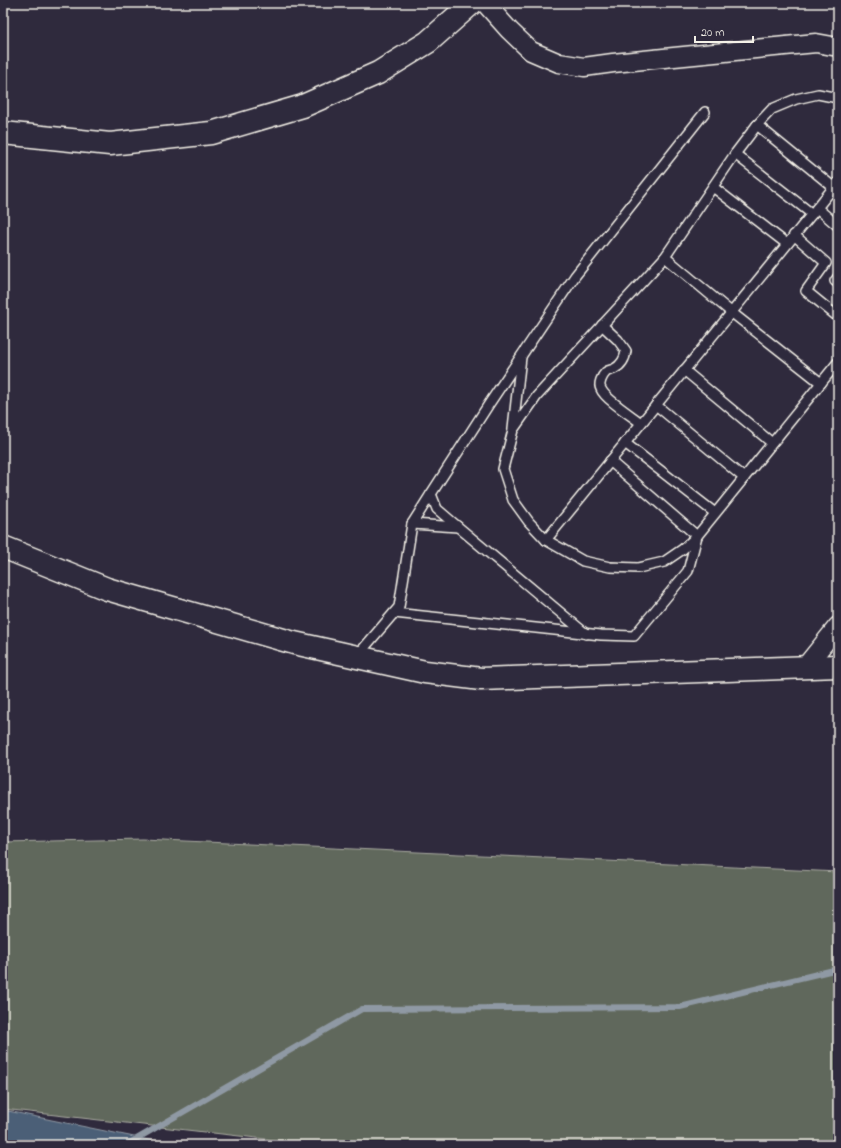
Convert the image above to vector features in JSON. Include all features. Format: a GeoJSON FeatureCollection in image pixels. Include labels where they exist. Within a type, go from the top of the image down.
{"type":"FeatureCollection","features":[{"type":"Feature","properties":{"kind":"street"},"geometry":{"type":"LineString","coordinates":[[3,133],[110,144],[211,133],[303,106],[378,73],[428,42],[472,3]]}},
{"type":"Feature","properties":{"kind":"street"},"geometry":{"type":"LineString","coordinates":[[485,3],[531,52],[559,63],[584,67],[816,43],[838,47]]}},
{"type":"Feature","properties":{"kind":"street"},"geometry":{"type":"LineString","coordinates":[[3,547],[107,589],[294,643],[426,672],[481,679],[838,666]]}},
{"type":"Feature","properties":{"kind":"street"},"geometry":{"type":"LineString","coordinates":[[805,667],[838,626]]}},
{"type":"Feature","properties":{"kind":"lane"},"geometry":{"type":"LineString","coordinates":[[513,430],[537,396],[665,257],[735,154],[757,125],[772,109],[796,99],[818,94],[838,98]]}},
{"type":"Feature","properties":{"kind":"lane"},"geometry":{"type":"LineString","coordinates":[[356,657],[400,607],[412,524],[431,494],[575,276],[705,112]]}},
{"type":"Feature","properties":{"kind":"lane"},"geometry":{"type":"LineString","coordinates":[[546,540],[794,235],[836,187],[757,125]]}},
{"type":"Feature","properties":{"kind":"lane"},"geometry":{"type":"LineString","coordinates":[[735,154],[814,211],[838,226]]}},
{"type":"Feature","properties":{"kind":"lane"},"geometry":{"type":"LineString","coordinates":[[713,187],[787,244]]}},
{"type":"Feature","properties":{"kind":"lane"},"geometry":{"type":"LineString","coordinates":[[794,235],[826,263],[806,291],[838,317]]}},
{"type":"Feature","properties":{"kind":"lane"},"geometry":{"type":"LineString","coordinates":[[665,257],[731,312],[821,383]]}},
{"type":"Feature","properties":{"kind":"lane"},"geometry":{"type":"LineString","coordinates":[[838,277],[835,281],[838,283]]}},
{"type":"Feature","properties":{"kind":"lane"},"geometry":{"type":"LineString","coordinates":[[602,325],[618,340],[626,351],[625,358],[621,364],[605,373],[600,381],[600,388],[604,395],[641,423]]}},
{"type":"Feature","properties":{"kind":"lane"},"geometry":{"type":"LineString","coordinates":[[521,356],[513,430],[503,469],[513,500],[529,522],[546,540],[583,561],[610,567],[638,568],[664,562],[683,549],[697,536],[838,362]]}},
{"type":"Feature","properties":{"kind":"lane"},"geometry":{"type":"LineString","coordinates":[[684,370],[772,443]]}},
{"type":"Feature","properties":{"kind":"lane"},"geometry":{"type":"LineString","coordinates":[[656,405],[744,478]]}},
{"type":"Feature","properties":{"kind":"lane"},"geometry":{"type":"LineString","coordinates":[[625,443],[715,513]]}},
{"type":"Feature","properties":{"kind":"lane"},"geometry":{"type":"LineString","coordinates":[[610,461],[697,536]]}},
{"type":"Feature","properties":{"kind":"lane"},"geometry":{"type":"LineString","coordinates":[[431,494],[437,509],[586,634]]}},
{"type":"Feature","properties":{"kind":"lane"},"geometry":{"type":"LineString","coordinates":[[412,524],[458,527]]}},
{"type":"Feature","properties":{"kind":"lane"},"geometry":{"type":"LineString","coordinates":[[394,613],[586,634],[634,636],[688,571],[697,536]]}},
{"type":"Feature","properties":{"kind":"green space"},"geometry":{"type":"Polygon","coordinates":[[[143,839],[838,872],[838,1145],[318,1145],[3,1109],[3,842],[143,839]]]}},
{"type":"Feature","properties":{"kind":"water"},"geometry":{"type":"Polygon","coordinates":[[[3,1110],[173,1145],[3,1145],[3,1110]]]}},
{"type":"Feature","properties":{"kind":"waterway"},"geometry":{"type":"LineString","coordinates":[[126,1145],[362,1009],[680,1007],[838,969]]}}]}
